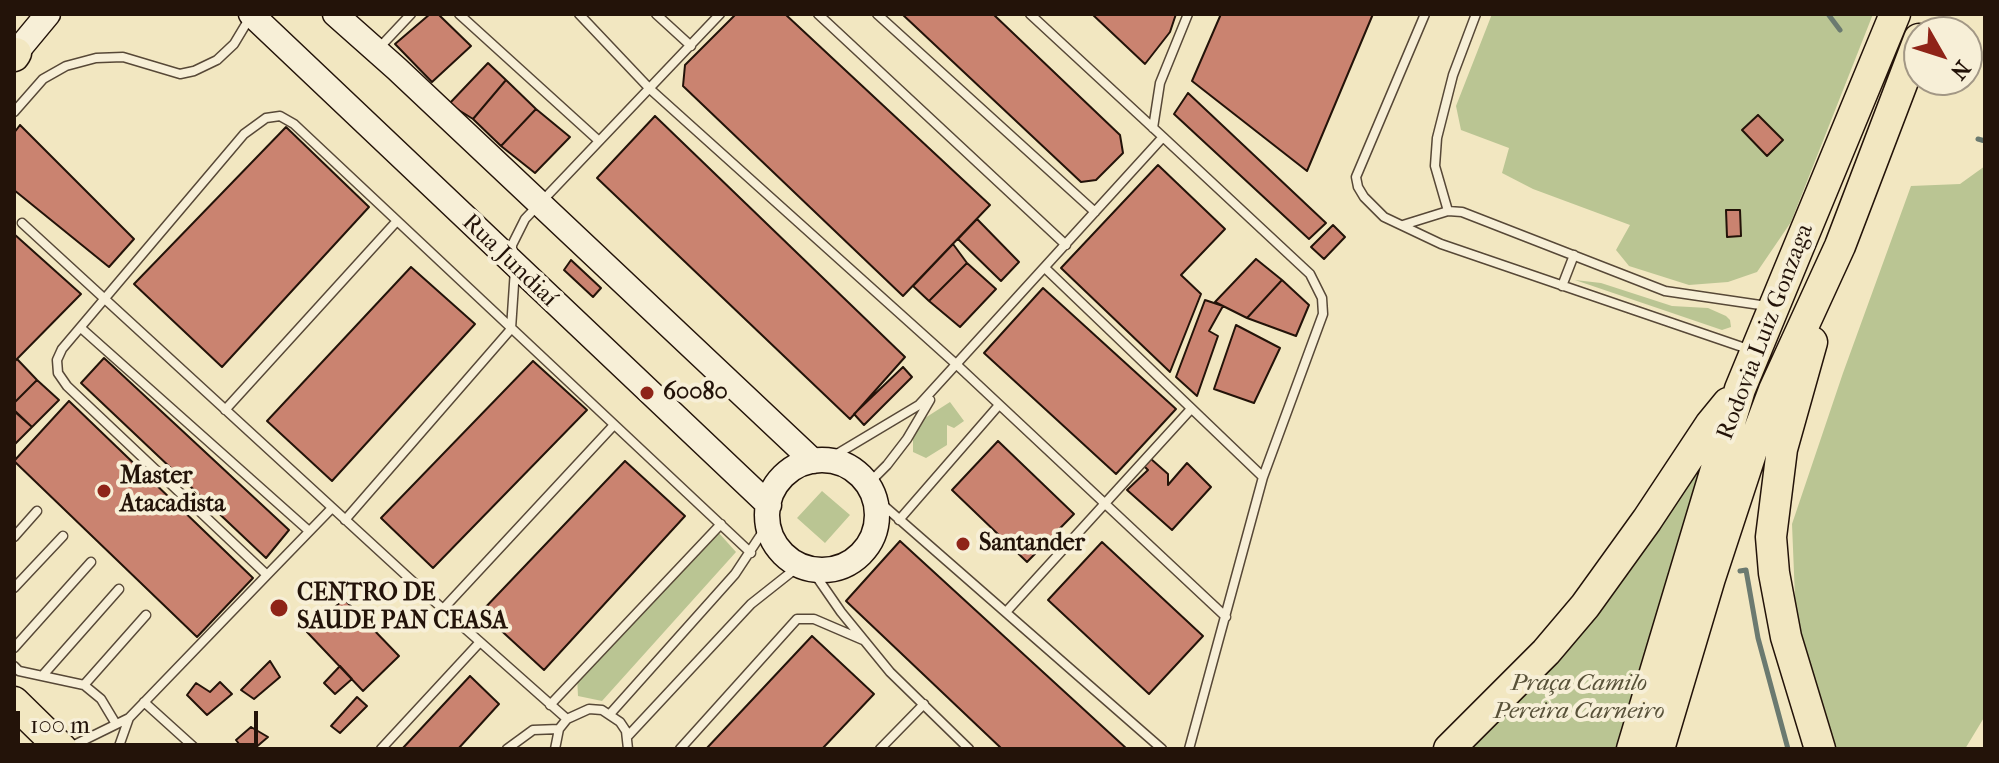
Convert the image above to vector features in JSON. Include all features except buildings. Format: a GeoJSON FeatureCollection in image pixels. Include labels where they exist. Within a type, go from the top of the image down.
{"type":"FeatureCollection","features":[{"type":"Feature","properties":{"kind":"highway","name":"Rodovia Luiz Gonzaga"},"geometry":{"type":"LineString","coordinates":[[1632,749],[1740,389],[1895,14]]}},
{"type":"Feature","properties":{"kind":"highway","name":"Rodovia Luiz Gonzaga"},"geometry":{"type":"LineString","coordinates":[[1659,749],[1756,438],[1774,390],[1840,246],[1903,81]]}},
{"type":"Feature","properties":{"kind":"highway"},"geometry":{"type":"LineString","coordinates":[[1820,749],[1786,637],[1771,537],[1782,449],[1840,246]]}},
{"type":"Feature","properties":{"kind":"highway"},"geometry":{"type":"LineString","coordinates":[[1449,749],[1546,652],[1585,606],[1710,425],[1740,389]]}},
{"type":"Feature","properties":{"kind":"highway"},"geometry":{"type":"LineString","coordinates":[[14,702],[64,749]]}},
{"type":"Feature","properties":{"kind":"street"},"geometry":{"type":"LineString","coordinates":[[15,55],[48,14]]}},
{"type":"Feature","properties":{"kind":"street","name":"Rua Jundiaí"},"geometry":{"type":"LineString","coordinates":[[252,14],[768,515]]}},
{"type":"Feature","properties":{"kind":"street"},"geometry":{"type":"LineString","coordinates":[[335,14],[820,461]]}},
{"type":"Feature","properties":{"kind":"street"},"geometry":{"type":"LineString","coordinates":[[820,461],[842,464],[857,472],[871,491],[877,517],[873,536],[863,552],[849,564],[831,570],[806,568],[779,549],[768,515],[774,489],[784,476],[797,467],[820,461]]}},
{"type":"Feature","properties":{"kind":"lane"},"geometry":{"type":"LineString","coordinates":[[14,112],[43,79],[66,66],[96,58],[123,57],[180,74],[194,71],[217,60],[234,44],[252,14]]}},
{"type":"Feature","properties":{"kind":"lane"},"geometry":{"type":"LineString","coordinates":[[377,50],[411,14]]}},
{"type":"Feature","properties":{"kind":"lane"},"geometry":{"type":"LineString","coordinates":[[459,14],[599,141]]}},
{"type":"Feature","properties":{"kind":"lane"},"geometry":{"type":"LineString","coordinates":[[579,14],[650,89],[957,365],[1226,617]]}},
{"type":"Feature","properties":{"kind":"lane"},"geometry":{"type":"LineString","coordinates":[[656,14],[691,46]]}},
{"type":"Feature","properties":{"kind":"lane"},"geometry":{"type":"LineString","coordinates":[[345,520],[511,329],[515,267],[512,245],[525,219],[720,14]]}},
{"type":"Feature","properties":{"kind":"lane"},"geometry":{"type":"LineString","coordinates":[[818,14],[1066,245]]}},
{"type":"Feature","properties":{"kind":"lane"},"geometry":{"type":"LineString","coordinates":[[877,14],[1095,212]]}},
{"type":"Feature","properties":{"kind":"lane"},"geometry":{"type":"LineString","coordinates":[[1030,14],[1310,274],[1322,298],[1323,314],[1319,331],[1263,477],[1189,749]]}},
{"type":"Feature","properties":{"kind":"lane"},"geometry":{"type":"LineString","coordinates":[[1153,128],[1160,83],[1188,14]]}},
{"type":"Feature","properties":{"kind":"lane"},"geometry":{"type":"LineString","coordinates":[[1425,14],[1356,177],[1364,197],[1384,217],[1441,244],[1755,351]]}},
{"type":"Feature","properties":{"kind":"lane"},"geometry":{"type":"LineString","coordinates":[[1448,211],[1435,166],[1437,138],[1453,75],[1476,14]]}},
{"type":"Feature","properties":{"kind":"lane"},"geometry":{"type":"LineString","coordinates":[[267,575],[67,386],[58,373],[57,360],[62,349],[244,134],[266,118],[280,116],[294,124],[751,553]]}},
{"type":"Feature","properties":{"kind":"lane"},"geometry":{"type":"LineString","coordinates":[[820,461],[895,421],[936,389],[1163,137]]}},
{"type":"Feature","properties":{"kind":"lane"},"geometry":{"type":"LineString","coordinates":[[1402,225],[1448,211],[1477,216],[1665,291],[1773,307]]}},
{"type":"Feature","properties":{"kind":"lane"},"geometry":{"type":"LineString","coordinates":[[225,410],[396,222]]}},
{"type":"Feature","properties":{"kind":"lane"},"geometry":{"type":"LineString","coordinates":[[22,223],[567,719]]}},
{"type":"Feature","properties":{"kind":"lane"},"geometry":{"type":"LineString","coordinates":[[1562,286],[1574,255]]}},
{"type":"Feature","properties":{"kind":"lane"},"geometry":{"type":"LineString","coordinates":[[1045,268],[1263,477]]}},
{"type":"Feature","properties":{"kind":"lane"},"geometry":{"type":"LineString","coordinates":[[81,328],[309,531]]}},
{"type":"Feature","properties":{"kind":"lane"},"geometry":{"type":"LineString","coordinates":[[936,389],[907,439],[871,491],[899,520],[1162,749]]}},
{"type":"Feature","properties":{"kind":"lane"},"geometry":{"type":"LineString","coordinates":[[899,520],[999,405]]}},
{"type":"Feature","properties":{"kind":"lane"},"geometry":{"type":"LineString","coordinates":[[1006,612],[1191,409]]}},
{"type":"Feature","properties":{"kind":"lane"},"geometry":{"type":"LineString","coordinates":[[443,609],[613,426]]}},
{"type":"Feature","properties":{"kind":"lane"},"geometry":{"type":"LineString","coordinates":[[64,749],[129,718],[332,508]]}},
{"type":"Feature","properties":{"kind":"lane"},"geometry":{"type":"LineString","coordinates":[[14,537],[37,511]]}},
{"type":"Feature","properties":{"kind":"lane"},"geometry":{"type":"LineString","coordinates":[[610,714],[735,574],[751,553],[768,515]]}},
{"type":"Feature","properties":{"kind":"lane"},"geometry":{"type":"LineString","coordinates":[[550,705],[721,524]]}},
{"type":"Feature","properties":{"kind":"lane"},"geometry":{"type":"LineString","coordinates":[[14,588],[63,536]]}},
{"type":"Feature","properties":{"kind":"lane"},"geometry":{"type":"LineString","coordinates":[[14,648],[91,562]]}},
{"type":"Feature","properties":{"kind":"lane"},"geometry":{"type":"LineString","coordinates":[[627,737],[751,604],[806,568],[890,672],[969,749]]}},
{"type":"Feature","properties":{"kind":"lane"},"geometry":{"type":"LineString","coordinates":[[43,675],[119,589]]}},
{"type":"Feature","properties":{"kind":"lane"},"geometry":{"type":"LineString","coordinates":[[84,685],[146,615]]}},
{"type":"Feature","properties":{"kind":"lane"},"geometry":{"type":"LineString","coordinates":[[680,749],[797,619],[814,619],[863,640]]}},
{"type":"Feature","properties":{"kind":"lane"},"geometry":{"type":"LineString","coordinates":[[381,749],[480,642]]}},
{"type":"Feature","properties":{"kind":"lane"},"geometry":{"type":"LineString","coordinates":[[14,666],[19,671],[84,685],[101,699],[116,724]]}},
{"type":"Feature","properties":{"kind":"lane"},"geometry":{"type":"LineString","coordinates":[[144,702],[196,749]]}},
{"type":"Feature","properties":{"kind":"lane"},"geometry":{"type":"LineString","coordinates":[[880,749],[924,704]]}},
{"type":"Feature","properties":{"kind":"lane"},"geometry":{"type":"LineString","coordinates":[[555,749],[559,729],[567,719],[589,709],[610,714],[620,722],[627,737],[628,749]]}},
{"type":"Feature","properties":{"kind":"lane"},"geometry":{"type":"LineString","coordinates":[[118,749],[129,718]]}},
{"type":"Feature","properties":{"kind":"lane"},"geometry":{"type":"LineString","coordinates":[[507,749],[533,730],[559,729]]}},
{"type":"Feature","properties":{"kind":"green space"},"geometry":{"type":"Polygon","coordinates":[[[1492,14],[1873,14],[1791,222],[1757,272],[1728,282],[1689,285],[1629,266],[1616,250],[1630,225],[1533,189],[1502,173],[1509,148],[1461,130],[1456,106],[1492,14]]]}},
{"type":"Feature","properties":{"kind":"green space"},"geometry":{"type":"Polygon","coordinates":[[[1985,166],[1985,716],[1965,749],[1837,749],[1797,647],[1792,524],[1911,186],[1960,184],[1985,166]]]}},
{"type":"Feature","properties":{"kind":"green space"},"geometry":{"type":"Polygon","coordinates":[[[1575,280],[1601,283],[1672,306],[1708,308],[1726,316],[1731,327],[1722,330],[1575,280]]]}},
{"type":"Feature","properties":{"kind":"green space"},"geometry":{"type":"Polygon","coordinates":[[[950,402],[964,421],[954,428],[947,425],[947,445],[926,458],[913,452],[913,437],[925,418],[950,402]]]}},
{"type":"Feature","properties":{"kind":"green space","name":"Praça Camilo Pereira Carneiro"},"geometry":{"type":"Polygon","coordinates":[[[1718,407],[1618,749],[1458,749],[1718,407]]]}},
{"type":"Feature","properties":{"kind":"green space"},"geometry":{"type":"Polygon","coordinates":[[[822,491],[850,515],[825,543],[797,518],[822,491]]]}},
{"type":"Feature","properties":{"kind":"green space"},"geometry":{"type":"Polygon","coordinates":[[[718,532],[736,552],[602,701],[578,696],[577,676],[718,532]]]}},
{"type":"Feature","properties":{"kind":"waterway"},"geometry":{"type":"LineString","coordinates":[[1828,14],[1840,30]]}},
{"type":"Feature","properties":{"kind":"waterway"},"geometry":{"type":"LineString","coordinates":[[1978,139],[1985,141]]}},
{"type":"Feature","properties":{"kind":"waterway"},"geometry":{"type":"LineString","coordinates":[[1740,571],[1746,570],[1758,638],[1788,749]]}},
{"type":"Feature","properties":{"kind":"place","name":"60080"},"geometry":{"type":"Point","coordinates":[647,393]}},
{"type":"Feature","properties":{"kind":"place","name":"Master Atacadista"},"geometry":{"type":"Point","coordinates":[104,491]}},
{"type":"Feature","properties":{"kind":"place","name":"Santander"},"geometry":{"type":"Point","coordinates":[963,544]}},
{"type":"Feature","properties":{"kind":"place","name":"CENTRO DE SAUDE PAN CEASA"},"geometry":{"type":"Point","coordinates":[279,608]}}]}
